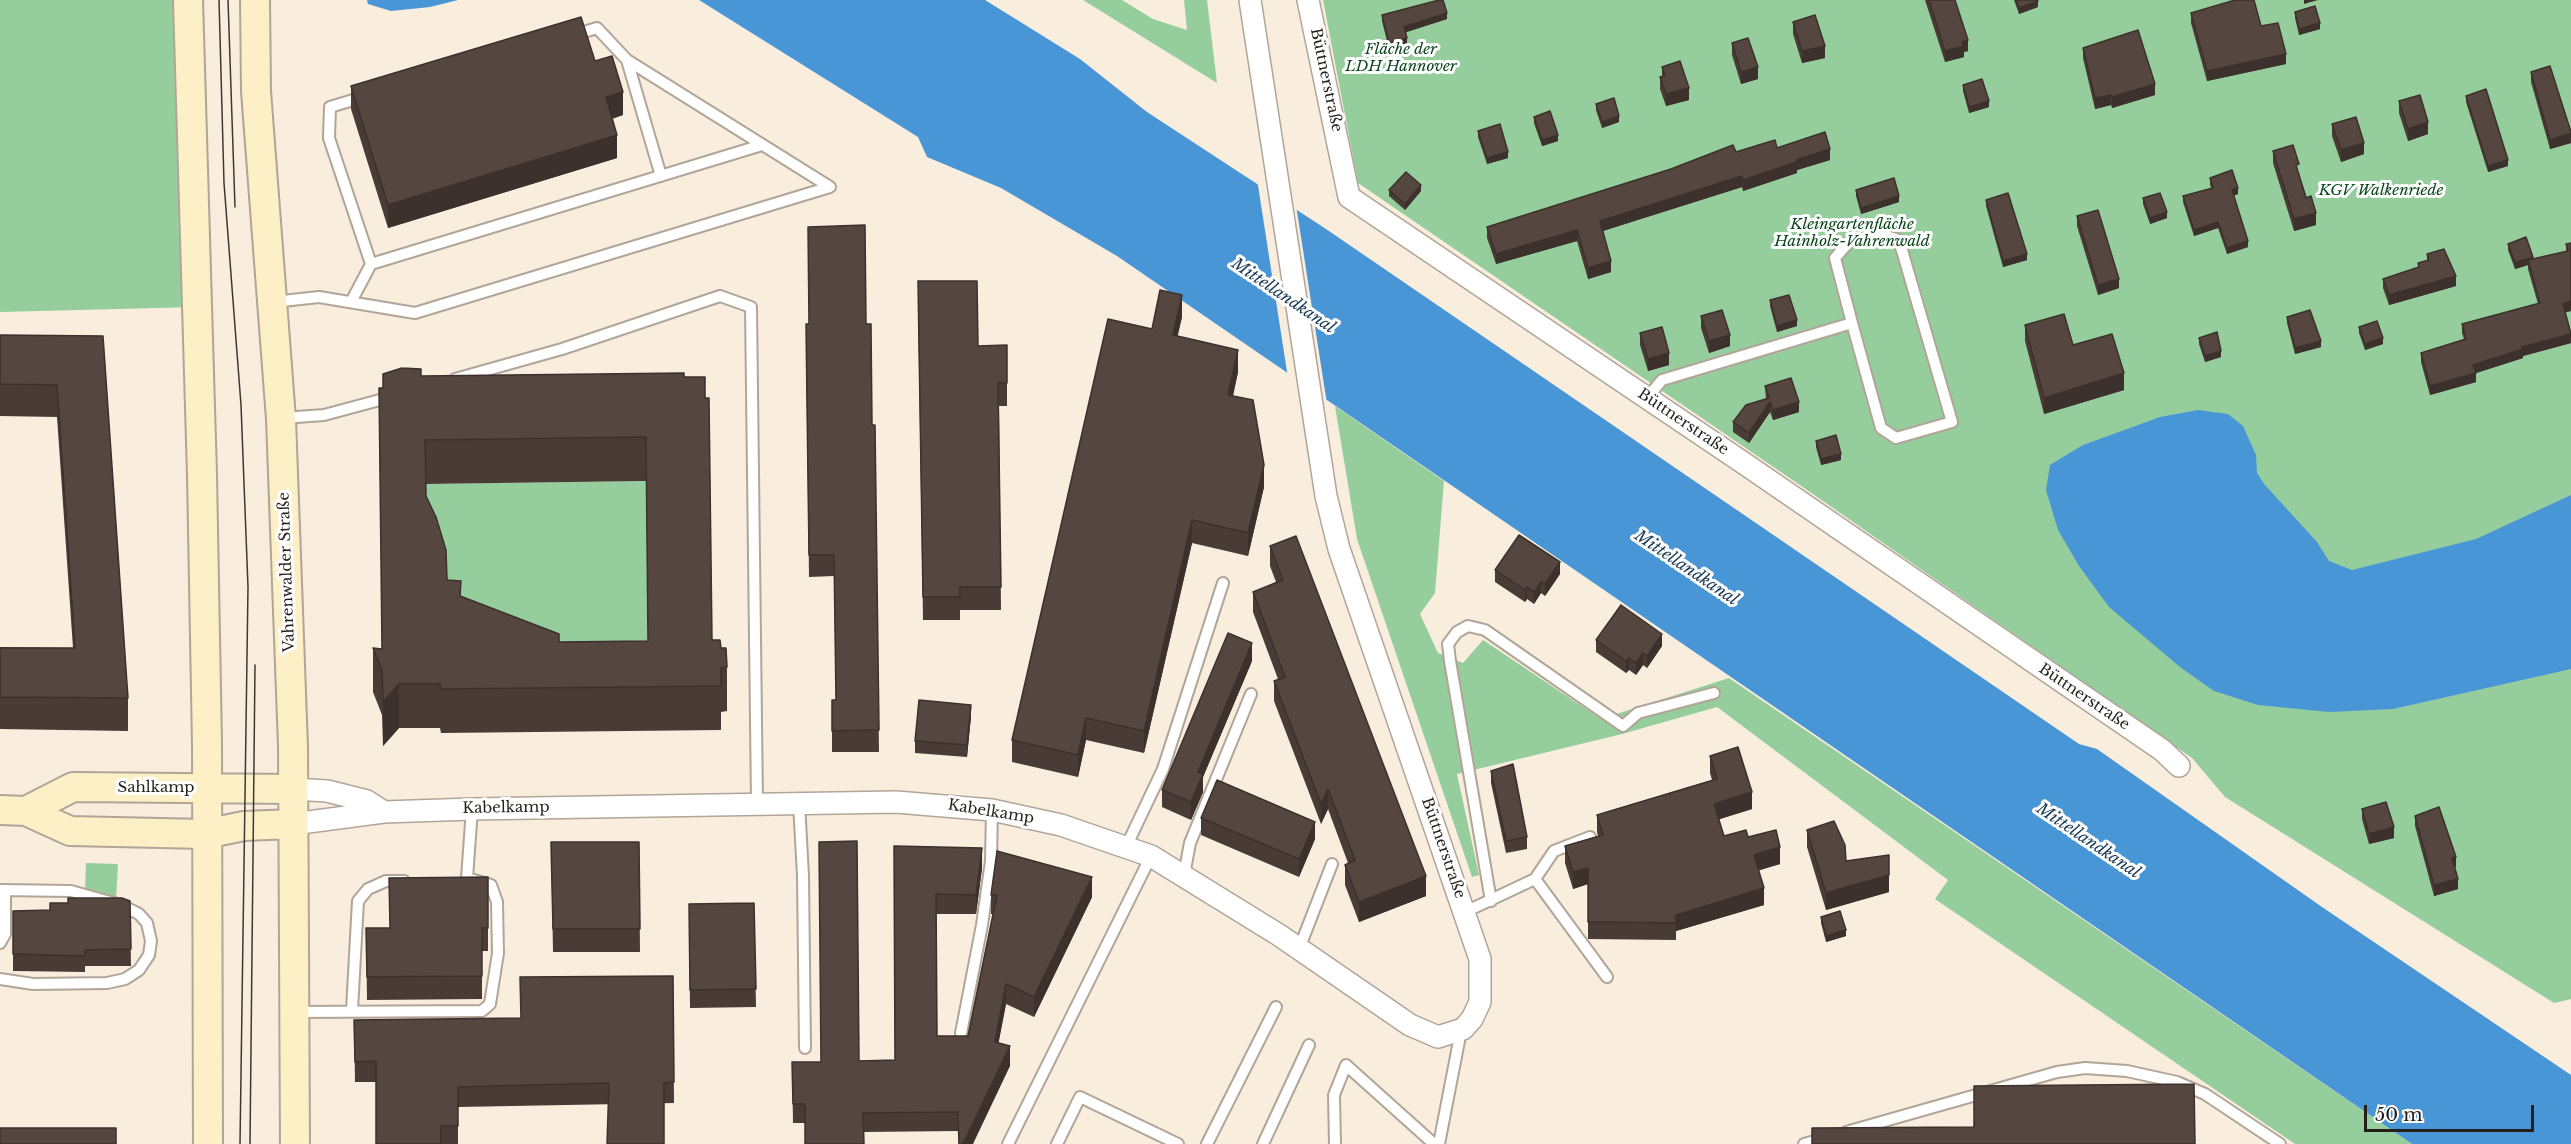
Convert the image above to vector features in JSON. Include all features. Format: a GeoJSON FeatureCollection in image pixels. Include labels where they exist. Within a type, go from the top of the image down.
{"type":"FeatureCollection","features":[{"type":"Feature","properties":{"kind":"main road"},"geometry":{"type":"LineString","coordinates":[[188,0],[202,475],[207,788],[208,1144]]}},
{"type":"Feature","properties":{"kind":"main road","name":"Vahrenwalder Straße"},"geometry":{"type":"LineString","coordinates":[[255,0],[256,91],[281,419],[293,789],[295,1144]]}},
{"type":"Feature","properties":{"kind":"main road","name":"Sahlkamp"},"geometry":{"type":"LineString","coordinates":[[13,811],[72,787],[293,789]]}},
{"type":"Feature","properties":{"kind":"main road","name":"Sahlkamp"},"geometry":{"type":"LineString","coordinates":[[13,811],[70,831],[206,834],[244,826],[293,824]]}},
{"type":"Feature","properties":{"kind":"street","name":"Büttnerstraße"},"geometry":{"type":"LineString","coordinates":[[1250,0],[1321,463],[1339,549],[1480,959],[1480,1002],[1472,1019],[1463,1029],[1456,1031]]}},
{"type":"Feature","properties":{"kind":"street","name":"Büttnerstraße"},"geometry":{"type":"LineString","coordinates":[[1308,0],[1349,197],[2162,750],[2179,766]]}},
{"type":"Feature","properties":{"kind":"street","name":"Kabelkamp"},"geometry":{"type":"LineString","coordinates":[[293,789],[327,791],[367,801],[384,812]]}},
{"type":"Feature","properties":{"kind":"street","name":"Kabelkamp"},"geometry":{"type":"LineString","coordinates":[[293,824],[384,812],[757,803],[896,802],[992,810],[1061,825],[1151,856],[1299,949],[1410,1025],[1438,1037],[1456,1031]]}},
{"type":"Feature","properties":{"kind":"lane"},"geometry":{"type":"LineString","coordinates":[[272,302],[319,297],[415,313],[830,187],[627,60],[597,28],[563,38]]}},
{"type":"Feature","properties":{"kind":"lane"},"geometry":{"type":"LineString","coordinates":[[627,60],[661,176]]}},
{"type":"Feature","properties":{"kind":"lane"},"geometry":{"type":"LineString","coordinates":[[371,264],[329,138],[330,107],[374,94]]}},
{"type":"Feature","properties":{"kind":"lane"},"geometry":{"type":"LineString","coordinates":[[351,302],[371,264],[762,145]]}},
{"type":"Feature","properties":{"kind":"lane"},"geometry":{"type":"LineString","coordinates":[[1880,234],[1899,240],[1952,422],[1896,438],[1881,428],[1852,323],[1835,258],[1849,242],[1880,234]]}},
{"type":"Feature","properties":{"kind":"lane"},"geometry":{"type":"LineString","coordinates":[[449,381],[562,349],[720,296],[751,307],[757,803]]}},
{"type":"Feature","properties":{"kind":"lane"},"geometry":{"type":"LineString","coordinates":[[1647,398],[1662,380],[1852,323]]}},
{"type":"Feature","properties":{"kind":"lane"},"geometry":{"type":"LineString","coordinates":[[281,419],[324,415],[403,393]]}},
{"type":"Feature","properties":{"kind":"lane"},"geometry":{"type":"LineString","coordinates":[[1126,847],[1163,770],[1223,583]]}},
{"type":"Feature","properties":{"kind":"lane","name":"Büttnerstraße"},"geometry":{"type":"LineString","coordinates":[[1491,901],[1450,661],[1448,644],[1458,632],[1468,626],[1485,630],[1623,726],[1638,713],[1714,693]]}},
{"type":"Feature","properties":{"kind":"lane"},"geometry":{"type":"LineString","coordinates":[[1184,875],[1190,843],[1251,694]]}},
{"type":"Feature","properties":{"kind":"lane"},"geometry":{"type":"LineString","coordinates":[[800,803],[805,1048]]}},
{"type":"Feature","properties":{"kind":"lane"},"geometry":{"type":"LineString","coordinates":[[467,878],[472,809]]}},
{"type":"Feature","properties":{"kind":"lane"},"geometry":{"type":"LineString","coordinates":[[960,1033],[982,925],[992,861],[992,810]]}},
{"type":"Feature","properties":{"kind":"lane"},"geometry":{"type":"LineString","coordinates":[[1465,912],[1535,879],[1554,851],[1590,837]]}},
{"type":"Feature","properties":{"kind":"lane"},"geometry":{"type":"LineString","coordinates":[[1008,1144],[1151,856]]}},
{"type":"Feature","properties":{"kind":"lane"},"geometry":{"type":"LineString","coordinates":[[1299,949],[1332,864]]}},
{"type":"Feature","properties":{"kind":"lane"},"geometry":{"type":"LineString","coordinates":[[293,1012],[482,1011],[490,1004],[498,953],[496,902],[491,885],[467,878],[455,878]]}},
{"type":"Feature","properties":{"kind":"lane"},"geometry":{"type":"LineString","coordinates":[[1535,879],[1606,977]]}},
{"type":"Feature","properties":{"kind":"lane"},"geometry":{"type":"LineString","coordinates":[[352,1010],[358,901],[368,889],[386,881],[421,880]]}},
{"type":"Feature","properties":{"kind":"lane"},"geometry":{"type":"LineString","coordinates":[[0,943],[5,934],[2,890],[71,891],[121,906],[139,914],[147,923],[151,941],[149,955],[139,970],[125,979],[107,982],[33,984],[0,979]]}},
{"type":"Feature","properties":{"kind":"lane"},"geometry":{"type":"LineString","coordinates":[[1207,1144],[1276,1007]]}},
{"type":"Feature","properties":{"kind":"lane"},"geometry":{"type":"LineString","coordinates":[[1335,1144],[1334,1095],[1346,1065],[1436,1144],[1459,1041],[1456,1031]]}},
{"type":"Feature","properties":{"kind":"lane"},"geometry":{"type":"LineString","coordinates":[[1263,1144],[1309,1045]]}},
{"type":"Feature","properties":{"kind":"lane"},"geometry":{"type":"LineString","coordinates":[[1804,1144],[2012,1084],[2057,1072],[2085,1068],[2127,1071],[2177,1082],[2205,1094],[2280,1144]]}},
{"type":"Feature","properties":{"kind":"lane"},"geometry":{"type":"LineString","coordinates":[[1057,1144],[1080,1097],[1178,1144]]}},
{"type":"Feature","properties":{"kind":"green space"},"geometry":{"type":"Polygon","coordinates":[[[0,0],[188,0],[196,307],[0,312],[0,0]]]}},
{"type":"Feature","properties":{"kind":"green space"},"geometry":{"type":"Polygon","coordinates":[[[1083,0],[1122,0],[1153,19],[1187,30],[1184,0],[1207,0],[1217,83],[1083,0]]]}},
{"type":"Feature","properties":{"kind":"green space","name":"Kleingartenfläche Hainholz-Vahrenwald"},"geometry":{"type":"Polygon","coordinates":[[[1323,0],[2571,0],[2571,999],[2554,1003],[2225,797],[2192,758],[1810,492],[1358,183],[1323,0]]]}},
{"type":"Feature","properties":{"kind":"green space"},"geometry":{"type":"Polygon","coordinates":[[[1335,406],[1444,481],[1435,593],[1420,614],[1438,653],[1463,663],[1483,640],[1601,719],[1729,678],[2412,1144],[2295,1144],[1935,899],[1948,880],[1717,707],[1622,734],[1457,774],[1479,875],[1472,877],[1357,539],[1335,406]]]}},
{"type":"Feature","properties":{"kind":"green space"},"geometry":{"type":"Polygon","coordinates":[[[646,481],[648,685],[459,640],[426,540],[425,484],[646,481]]]}},
{"type":"Feature","properties":{"kind":"green space"},"geometry":{"type":"Polygon","coordinates":[[[86,863],[118,864],[116,899],[85,891],[86,863]]]}},
{"type":"Feature","properties":{"kind":"water"},"geometry":{"type":"Polygon","coordinates":[[[367,0],[458,0],[430,7],[391,11],[368,4],[367,0]]]}},
{"type":"Feature","properties":{"kind":"water","name":"Mittellandkanal"},"geometry":{"type":"Polygon","coordinates":[[[699,0],[985,0],[1080,59],[1147,112],[1326,229],[2079,744],[2097,749],[2322,907],[2571,1075],[2571,1144],[2412,1144],[1117,256],[1001,188],[927,157],[918,137],[699,0]]]}},
{"type":"Feature","properties":{"kind":"water"},"geometry":{"type":"Polygon","coordinates":[[[2198,410],[2228,414],[2243,426],[2256,455],[2257,473],[2265,485],[2317,542],[2329,561],[2352,570],[2476,539],[2571,495],[2571,669],[2393,709],[2329,712],[2258,705],[2214,691],[2180,667],[2109,607],[2079,566],[2058,530],[2046,490],[2050,465],[2083,445],[2160,417],[2198,410]]]}},
{"type":"Feature","properties":{"kind":"pier"},"geometry":{"type":"Polygon","coordinates":[[[1257,179],[1296,205],[1327,404],[1288,378],[1257,179]]]}},
{"type":"Feature","properties":{"kind":"building"},"geometry":{"type":"Polygon","coordinates":[[[1443,0],[1447,13],[1404,27],[1407,38],[1389,43],[1382,15],[1443,0]]]}},
{"type":"Feature","properties":{"kind":"building"},"geometry":{"type":"Polygon","coordinates":[[[1929,0],[1955,0],[1968,40],[1962,42],[1964,46],[1945,51],[1929,0]]]}},
{"type":"Feature","properties":{"kind":"building"},"geometry":{"type":"Polygon","coordinates":[[[2016,0],[2037,0],[2038,1],[2019,8],[2016,0]]]}},
{"type":"Feature","properties":{"kind":"building"},"geometry":{"type":"Polygon","coordinates":[[[2235,0],[2254,0],[2261,26],[2278,23],[2286,54],[2207,71],[2191,13],[2235,0]]]}},
{"type":"Feature","properties":{"kind":"building"},"geometry":{"type":"Polygon","coordinates":[[[2315,6],[2320,23],[2299,29],[2295,12],[2315,6]]]}},
{"type":"Feature","properties":{"kind":"building"},"geometry":{"type":"Polygon","coordinates":[[[1815,15],[1825,46],[1802,51],[1793,22],[1815,15]]]}},
{"type":"Feature","properties":{"kind":"building"},"geometry":{"type":"Polygon","coordinates":[[[581,17],[595,61],[612,56],[623,92],[606,97],[617,135],[388,205],[351,86],[581,17]]]}},
{"type":"Feature","properties":{"kind":"building"},"geometry":{"type":"Polygon","coordinates":[[[2138,30],[2155,84],[2112,97],[2111,95],[2095,98],[2083,48],[2138,30]]]}},
{"type":"Feature","properties":{"kind":"building"},"geometry":{"type":"Polygon","coordinates":[[[1748,38],[1758,67],[1741,72],[1732,43],[1748,38]]]}},
{"type":"Feature","properties":{"kind":"building"},"geometry":{"type":"Polygon","coordinates":[[[1680,61],[1689,88],[1666,94],[1660,77],[1665,76],[1662,67],[1680,61]]]}},
{"type":"Feature","properties":{"kind":"building"},"geometry":{"type":"Polygon","coordinates":[[[2550,66],[2571,133],[2550,140],[2531,72],[2550,66]]]}},
{"type":"Feature","properties":{"kind":"building"},"geometry":{"type":"Polygon","coordinates":[[[1982,79],[1989,101],[1969,107],[1963,85],[1982,79]]]}},
{"type":"Feature","properties":{"kind":"building"},"geometry":{"type":"Polygon","coordinates":[[[2486,89],[2508,160],[2488,166],[2466,96],[2486,89]]]}},
{"type":"Feature","properties":{"kind":"building"},"geometry":{"type":"Polygon","coordinates":[[[2420,95],[2428,122],[2408,129],[2399,101],[2420,95]]]}},
{"type":"Feature","properties":{"kind":"building"},"geometry":{"type":"Polygon","coordinates":[[[1614,98],[1619,116],[1602,122],[1596,104],[1614,98]]]}},
{"type":"Feature","properties":{"kind":"building"},"geometry":{"type":"Polygon","coordinates":[[[1550,111],[1558,135],[1542,140],[1534,117],[1550,111]]]}},
{"type":"Feature","properties":{"kind":"building"},"geometry":{"type":"Polygon","coordinates":[[[2356,117],[2364,143],[2341,150],[2332,124],[2356,117]]]}},
{"type":"Feature","properties":{"kind":"building"},"geometry":{"type":"Polygon","coordinates":[[[1500,124],[1508,152],[1487,158],[1478,131],[1500,124]]]}},
{"type":"Feature","properties":{"kind":"building"},"geometry":{"type":"Polygon","coordinates":[[[1825,132],[1830,149],[1743,180],[1742,176],[1600,221],[1611,261],[1588,268],[1577,230],[1496,254],[1487,227],[1671,169],[1733,145],[1736,152],[1775,140],[1777,148],[1825,132]]]}},
{"type":"Feature","properties":{"kind":"building"},"geometry":{"type":"Polygon","coordinates":[[[2293,145],[2299,164],[2296,165],[2306,198],[2311,196],[2316,213],[2294,219],[2273,151],[2293,145]]]}},
{"type":"Feature","properties":{"kind":"building"},"geometry":{"type":"Polygon","coordinates":[[[2232,170],[2238,188],[2232,190],[2248,241],[2227,248],[2218,222],[2194,230],[2183,196],[2213,188],[2210,178],[2232,170]]]}},
{"type":"Feature","properties":{"kind":"building"},"geometry":{"type":"Polygon","coordinates":[[[1406,172],[1421,185],[1405,204],[1389,190],[1406,172]]]}},
{"type":"Feature","properties":{"kind":"building"},"geometry":{"type":"Polygon","coordinates":[[[1894,178],[1899,196],[1861,208],[1856,190],[1894,178]]]}},
{"type":"Feature","properties":{"kind":"building"},"geometry":{"type":"Polygon","coordinates":[[[2008,193],[2027,254],[2003,261],[1986,200],[2008,193]]]}},
{"type":"Feature","properties":{"kind":"building"},"geometry":{"type":"Polygon","coordinates":[[[2160,193],[2167,212],[2150,218],[2143,198],[2160,193]]]}},
{"type":"Feature","properties":{"kind":"building"},"geometry":{"type":"Polygon","coordinates":[[[2098,210],[2119,279],[2098,285],[2077,216],[2098,210]]]}},
{"type":"Feature","properties":{"kind":"building"},"geometry":{"type":"Polygon","coordinates":[[[865,225],[866,324],[871,324],[872,425],[875,425],[879,730],[832,731],[832,700],[836,700],[834,555],[809,555],[806,324],[809,324],[808,227],[865,225]]]}},
{"type":"Feature","properties":{"kind":"building"},"geometry":{"type":"Polygon","coordinates":[[[2526,237],[2533,257],[2515,263],[2508,244],[2526,237]]]}},
{"type":"Feature","properties":{"kind":"building"},"geometry":{"type":"Polygon","coordinates":[[[2571,243],[2571,301],[2563,304],[2571,334],[2522,347],[2523,349],[2473,365],[2476,373],[2430,386],[2421,353],[2466,339],[2462,324],[2540,303],[2528,260],[2568,251],[2566,244],[2571,243]]]}},
{"type":"Feature","properties":{"kind":"building"},"geometry":{"type":"Polygon","coordinates":[[[2444,249],[2456,276],[2389,295],[2383,279],[2419,267],[2418,263],[2429,260],[2427,254],[2444,249]]]}},
{"type":"Feature","properties":{"kind":"building"},"geometry":{"type":"Polygon","coordinates":[[[918,281],[977,281],[978,346],[1007,345],[1007,383],[998,383],[1001,587],[960,587],[960,597],[923,597],[918,281]]]}},
{"type":"Feature","properties":{"kind":"building"},"geometry":{"type":"Polygon","coordinates":[[[1160,290],[1182,295],[1173,335],[1238,350],[1228,395],[1253,400],[1264,465],[1248,533],[1192,520],[1144,731],[1086,718],[1078,755],[1012,740],[1108,319],[1152,329],[1160,290]]]}},
{"type":"Feature","properties":{"kind":"building"},"geometry":{"type":"Polygon","coordinates":[[[1789,295],[1797,320],[1777,326],[1770,300],[1789,295]]]}},
{"type":"Feature","properties":{"kind":"building"},"geometry":{"type":"Polygon","coordinates":[[[1722,310],[1730,335],[1709,341],[1701,316],[1722,310]]]}},
{"type":"Feature","properties":{"kind":"building"},"geometry":{"type":"Polygon","coordinates":[[[2310,310],[2321,341],[2295,348],[2287,317],[2310,310]]]}},
{"type":"Feature","properties":{"kind":"building"},"geometry":{"type":"Polygon","coordinates":[[[2064,314],[2073,345],[2112,334],[2124,373],[2044,398],[2025,325],[2064,314]]]}},
{"type":"Feature","properties":{"kind":"building"},"geometry":{"type":"Polygon","coordinates":[[[2377,321],[2383,338],[2365,344],[2359,327],[2377,321]]]}},
{"type":"Feature","properties":{"kind":"building"},"geometry":{"type":"Polygon","coordinates":[[[1662,327],[1669,353],[1648,359],[1640,333],[1662,327]]]}},
{"type":"Feature","properties":{"kind":"building"},"geometry":{"type":"Polygon","coordinates":[[[2217,332],[2221,351],[2205,356],[2199,338],[2217,332]]]}},
{"type":"Feature","properties":{"kind":"building"},"geometry":{"type":"Polygon","coordinates":[[[0,335],[103,336],[128,698],[0,697],[0,648],[75,648],[57,385],[0,384],[0,335]]]}},
{"type":"Feature","properties":{"kind":"building"},"geometry":{"type":"Polygon","coordinates":[[[402,368],[421,369],[421,376],[684,373],[684,377],[705,377],[705,398],[709,398],[712,640],[720,640],[721,648],[726,648],[727,667],[721,668],[721,686],[441,689],[440,684],[399,684],[383,702],[382,670],[373,648],[382,649],[379,388],[383,388],[383,374],[402,368]],[[646,437],[425,440],[426,496],[436,517],[446,550],[447,580],[461,581],[460,596],[559,634],[559,642],[648,641],[646,437]]]}},
{"type":"Feature","properties":{"kind":"building"},"geometry":{"type":"Polygon","coordinates":[[[1791,378],[1799,402],[1773,410],[1770,402],[1749,433],[1733,422],[1746,405],[1769,398],[1765,386],[1791,378]]]}},
{"type":"Feature","properties":{"kind":"building"},"geometry":{"type":"Polygon","coordinates":[[[1836,435],[1841,454],[1821,459],[1816,441],[1836,435]]]}},
{"type":"Feature","properties":{"kind":"building"},"geometry":{"type":"Polygon","coordinates":[[[1519,535],[1560,562],[1545,584],[1541,582],[1534,592],[1527,587],[1525,590],[1495,570],[1519,535]]]}},
{"type":"Feature","properties":{"kind":"building"},"geometry":{"type":"Polygon","coordinates":[[[1296,536],[1426,876],[1359,902],[1345,865],[1355,860],[1328,789],[1321,804],[1274,681],[1285,677],[1253,592],[1283,580],[1270,546],[1296,536]]]}},
{"type":"Feature","properties":{"kind":"building"},"geometry":{"type":"Polygon","coordinates":[[[1621,605],[1662,634],[1647,656],[1643,653],[1636,663],[1629,658],[1626,661],[1596,640],[1621,605]]]}},
{"type":"Feature","properties":{"kind":"building"},"geometry":{"type":"Polygon","coordinates":[[[1228,633],[1252,643],[1198,772],[1203,774],[1191,802],[1162,790],[1228,633]]]}},
{"type":"Feature","properties":{"kind":"building"},"geometry":{"type":"Polygon","coordinates":[[[919,700],[971,705],[967,745],[915,741],[919,700]]]}},
{"type":"Feature","properties":{"kind":"building"},"geometry":{"type":"Polygon","coordinates":[[[1738,747],[1752,792],[1714,804],[1724,836],[1746,830],[1748,837],[1776,830],[1780,847],[1754,855],[1764,888],[1676,915],[1676,923],[1588,922],[1588,868],[1573,872],[1565,846],[1603,835],[1597,815],[1717,779],[1710,756],[1738,747]]]}},
{"type":"Feature","properties":{"kind":"building"},"geometry":{"type":"Polygon","coordinates":[[[1513,764],[1527,837],[1506,841],[1491,771],[1513,764]]]}},
{"type":"Feature","properties":{"kind":"building"},"geometry":{"type":"Polygon","coordinates":[[[1217,780],[1315,822],[1299,859],[1201,818],[1217,780]]]}},
{"type":"Feature","properties":{"kind":"building"},"geometry":{"type":"Polygon","coordinates":[[[2386,802],[2394,827],[2369,834],[2362,809],[2386,802]]]}},
{"type":"Feature","properties":{"kind":"building"},"geometry":{"type":"Polygon","coordinates":[[[2439,807],[2456,857],[2452,858],[2458,879],[2434,885],[2415,816],[2439,807]]]}},
{"type":"Feature","properties":{"kind":"building"},"geometry":{"type":"Polygon","coordinates":[[[1834,821],[1845,845],[1846,861],[1889,855],[1889,875],[1826,893],[1807,830],[1834,821]]]}},
{"type":"Feature","properties":{"kind":"building"},"geometry":{"type":"Polygon","coordinates":[[[857,841],[859,1061],[895,1060],[894,846],[982,848],[976,895],[936,894],[937,1036],[968,1036],[997,895],[991,895],[997,851],[1092,877],[1034,997],[1006,984],[995,1042],[1010,1046],[963,1144],[959,1144],[958,1112],[863,1113],[864,1144],[805,1144],[805,1104],[793,1104],[792,1062],[821,1062],[819,842],[857,841]]]}},
{"type":"Feature","properties":{"kind":"building"},"geometry":{"type":"Polygon","coordinates":[[[551,842],[639,842],[640,929],[553,929],[551,842]]]}},
{"type":"Feature","properties":{"kind":"building"},"geometry":{"type":"Polygon","coordinates":[[[488,877],[488,928],[482,928],[482,976],[367,977],[366,928],[390,928],[389,878],[488,877]]]}},
{"type":"Feature","properties":{"kind":"building"},"geometry":{"type":"Polygon","coordinates":[[[68,898],[122,898],[130,901],[131,949],[85,950],[85,956],[13,954],[13,911],[50,910],[50,903],[68,903],[68,898]]]}},
{"type":"Feature","properties":{"kind":"building"},"geometry":{"type":"Polygon","coordinates":[[[754,903],[756,989],[690,990],[689,904],[754,903]]]}},
{"type":"Feature","properties":{"kind":"building"},"geometry":{"type":"Polygon","coordinates":[[[1840,911],[1846,930],[1826,936],[1821,917],[1840,911]]]}},
{"type":"Feature","properties":{"kind":"building"},"geometry":{"type":"Polygon","coordinates":[[[673,976],[674,1082],[664,1083],[664,1144],[607,1144],[609,1083],[458,1087],[458,1126],[441,1126],[441,1144],[376,1144],[376,1061],[355,1062],[354,1020],[521,1018],[520,977],[673,976]]]}},
{"type":"Feature","properties":{"kind":"building"},"geometry":{"type":"Polygon","coordinates":[[[2194,1084],[2195,1144],[1812,1144],[1812,1128],[1974,1127],[1974,1086],[2194,1084]]]}},
{"type":"Feature","properties":{"kind":"building"},"geometry":{"type":"Polygon","coordinates":[[[0,1128],[116,1128],[116,1144],[0,1144],[0,1128]]]}},
{"type":"Feature","properties":{"kind":"tram line"},"geometry":{"type":"LineString","coordinates":[[219,0],[224,183],[241,405],[248,587],[240,1144]]}},
{"type":"Feature","properties":{"kind":"tram line"},"geometry":{"type":"LineString","coordinates":[[228,0],[235,207]]}},
{"type":"Feature","properties":{"kind":"tram line"},"geometry":{"type":"LineString","coordinates":[[250,1144],[255,665]]}},
{"type":"Feature","properties":{"kind":"park label","name":"Fläche der LDH Hannover"},"geometry":{"type":"Point","coordinates":[1401,58]}},
{"type":"Feature","properties":{"kind":"park label","name":"KGV Walkenriede"},"geometry":{"type":"Point","coordinates":[2381,191]}}]}
